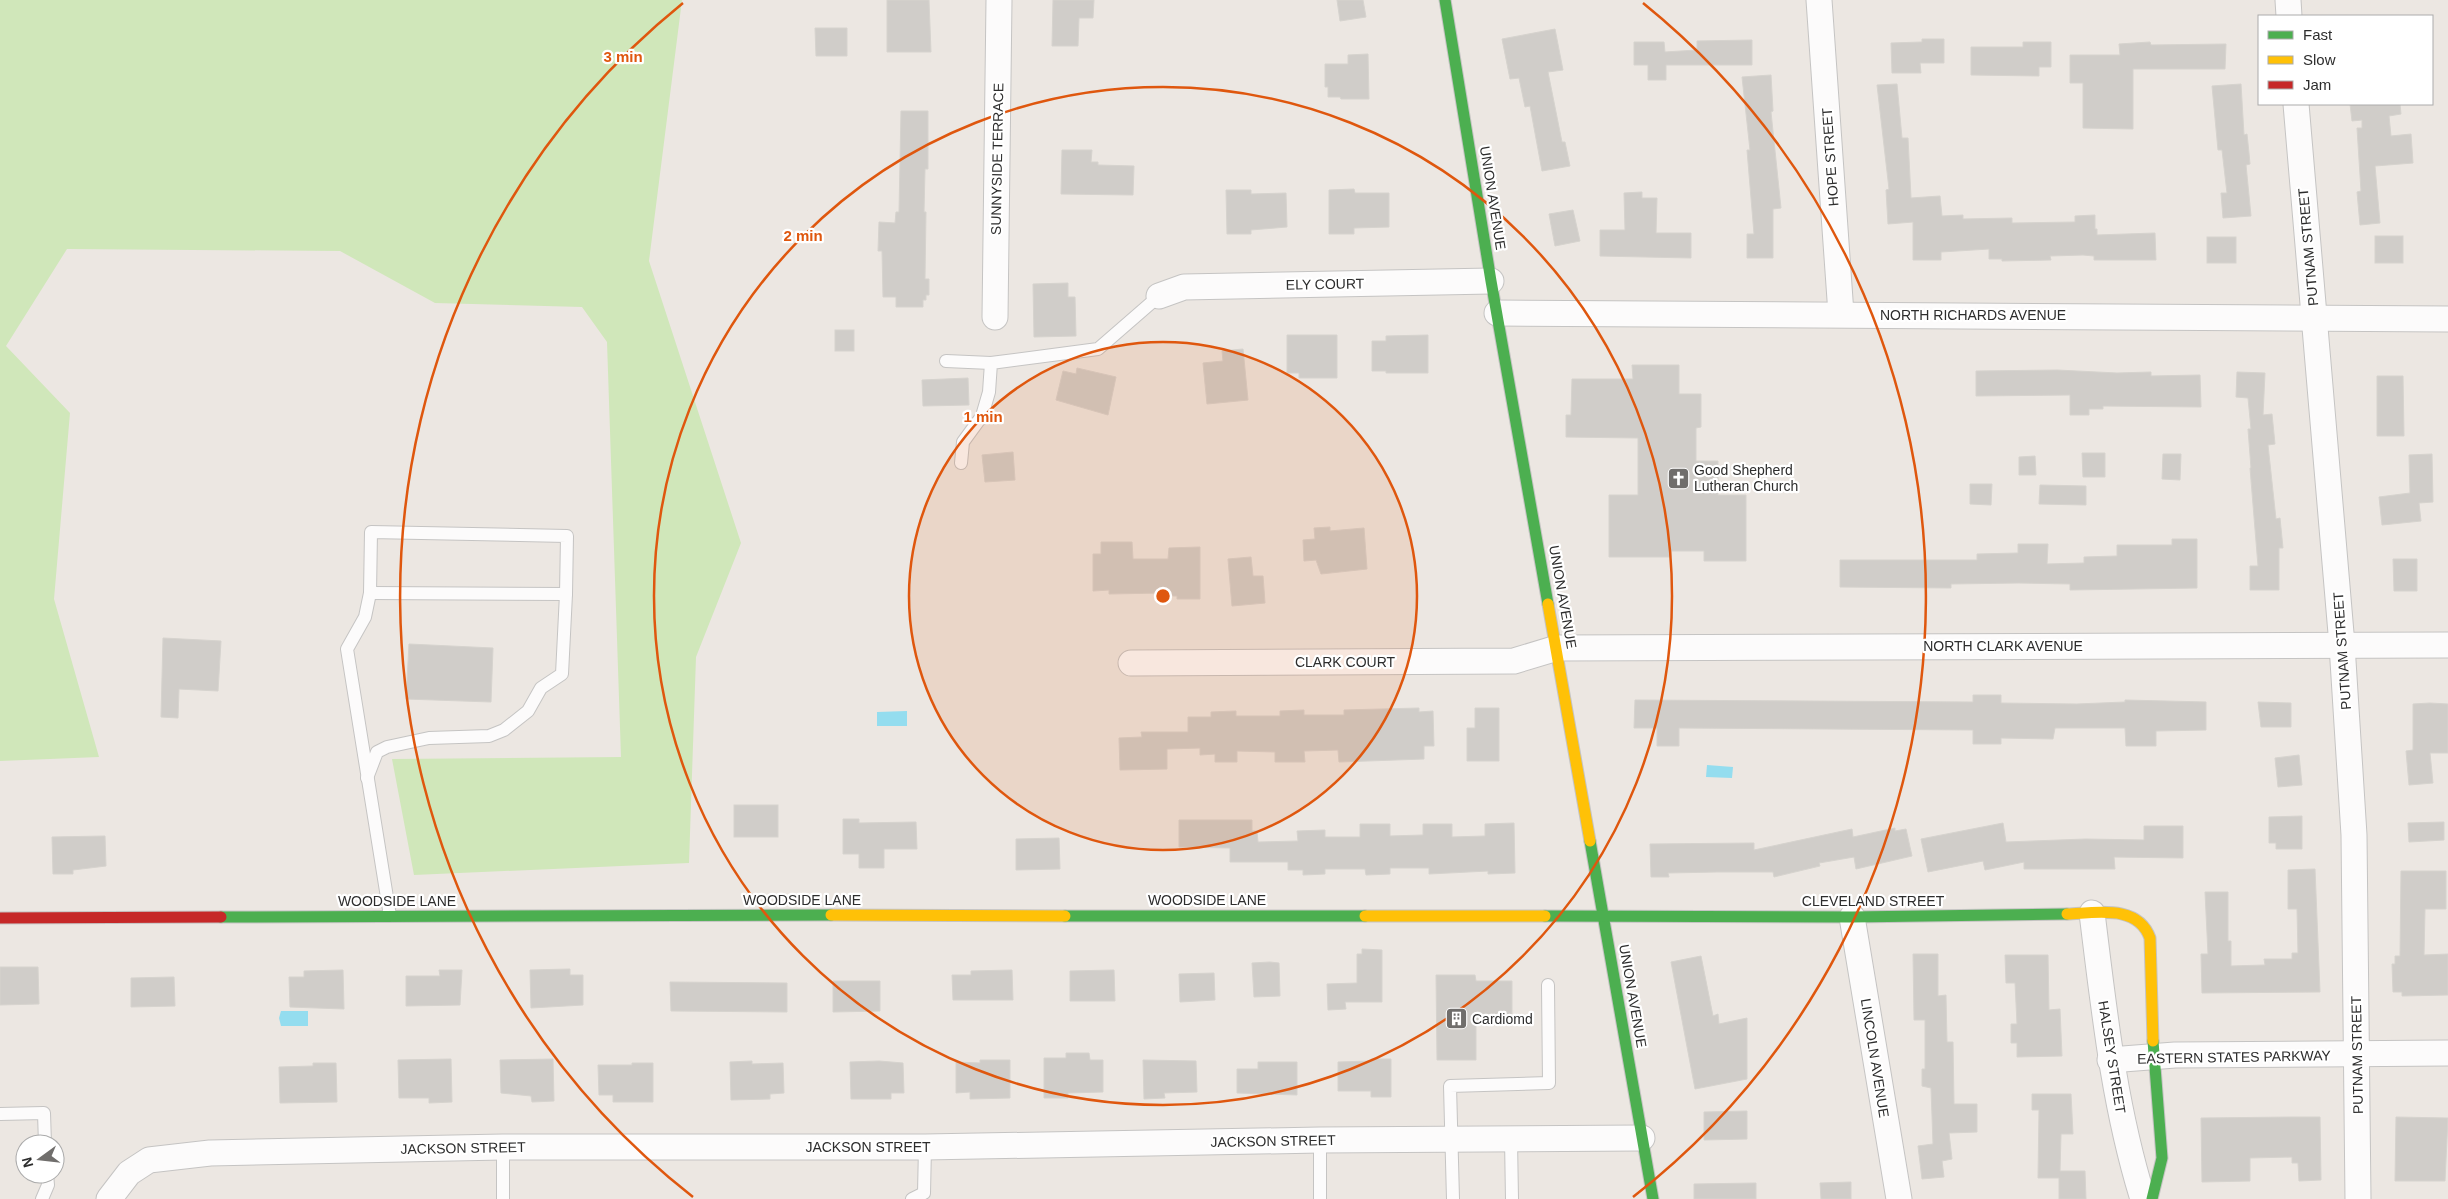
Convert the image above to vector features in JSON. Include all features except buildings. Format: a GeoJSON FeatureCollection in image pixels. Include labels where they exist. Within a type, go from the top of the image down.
{"type":"FeatureCollection","features":[{"type":"Feature","properties":{"kind":"street","name":"SUNNYSIDE TERRACE"},"geometry":{"type":"LineString","coordinates":[[995,318],[999,0]]}},
{"type":"Feature","properties":{"kind":"street","name":"UNION AVENUE"},"geometry":{"type":"LineString","coordinates":[[1445,0],[1491,281],[1653,1199]]}},
{"type":"Feature","properties":{"kind":"street","name":"HOPE STREET"},"geometry":{"type":"LineString","coordinates":[[1819,0],[1841,314]]}},
{"type":"Feature","properties":{"kind":"street"},"geometry":{"type":"LineString","coordinates":[[2288,0],[2290,15]]}},
{"type":"Feature","properties":{"kind":"street","name":"PUTNAM STREET"},"geometry":{"type":"LineString","coordinates":[[2296,105],[2342,645],[2354,835],[2358,1199]]}},
{"type":"Feature","properties":{"kind":"street","name":"ELY COURT"},"geometry":{"type":"LineString","coordinates":[[1159,296],[1184,287],[1491,281]]}},
{"type":"Feature","properties":{"kind":"street","name":"NORTH RICHARDS AVENUE"},"geometry":{"type":"LineString","coordinates":[[1497,313],[2448,319]]}},
{"type":"Feature","properties":{"kind":"street","name":"NORTH CLARK AVENUE"},"geometry":{"type":"LineString","coordinates":[[1557,648],[2448,645]]}},
{"type":"Feature","properties":{"kind":"street","name":"CLARK COURT"},"geometry":{"type":"LineString","coordinates":[[1131,663],[1514,661],[1557,648]]}},
{"type":"Feature","properties":{"kind":"street","name":"HALSEY STREET"},"geometry":{"type":"LineString","coordinates":[[2092,913],[2110,1060],[2130,1154],[2144,1199]]}},
{"type":"Feature","properties":{"kind":"street","name":"CLEVELAND STREET"},"geometry":{"type":"LineString","coordinates":[[1604,916],[1852,917],[2123,913],[2140,919],[2147,927],[2150,938],[2154,1057]]}},
{"type":"Feature","properties":{"kind":"street","name":"WOODSIDE LANE"},"geometry":{"type":"LineString","coordinates":[[0,918],[390,916],[1604,916]]}},
{"type":"Feature","properties":{"kind":"street","name":"LINCOLN AVENUE"},"geometry":{"type":"LineString","coordinates":[[1852,917],[1899,1199]]}},
{"type":"Feature","properties":{"kind":"street","name":"EASTERN STATES PARKWAY"},"geometry":{"type":"LineString","coordinates":[[2110,1060],[2154,1057],[2448,1053]]}},
{"type":"Feature","properties":{"kind":"street"},"geometry":{"type":"LineString","coordinates":[[2152,1199],[2162,1158],[2154,1057]]}},
{"type":"Feature","properties":{"kind":"street","name":"JACKSON STREET"},"geometry":{"type":"LineString","coordinates":[[109,1198],[129,1173],[149,1160],[210,1153],[504,1147],[925,1147],[1320,1140],[1642,1138]]}},
{"type":"Feature","properties":{"kind":"lane"},"geometry":{"type":"LineString","coordinates":[[946,361],[991,363],[1098,349],[1159,296]]}},
{"type":"Feature","properties":{"kind":"lane"},"geometry":{"type":"LineString","coordinates":[[961,463],[963,442],[982,416],[989,392],[991,363]]}},
{"type":"Feature","properties":{"kind":"lane"},"geometry":{"type":"LineString","coordinates":[[366,780],[377,752],[387,746],[429,738],[489,736],[504,730],[528,711],[541,688],[562,674],[567,536],[371,532],[370,593],[365,617],[347,649],[366,780],[390,916]]}},
{"type":"Feature","properties":{"kind":"lane"},"geometry":{"type":"LineString","coordinates":[[370,593],[566,594]]}},
{"type":"Feature","properties":{"kind":"lane"},"geometry":{"type":"LineString","coordinates":[[1452,1199],[1450,1086],[1549,1083],[1548,985]]}},
{"type":"Feature","properties":{"kind":"lane"},"geometry":{"type":"LineString","coordinates":[[0,1114],[44,1113],[45,1134]]}},
{"type":"Feature","properties":{"kind":"lane"},"geometry":{"type":"LineString","coordinates":[[1510,1139],[1512,1199]]}},
{"type":"Feature","properties":{"kind":"lane"},"geometry":{"type":"LineString","coordinates":[[1320,1140],[1320,1199]]}},
{"type":"Feature","properties":{"kind":"lane"},"geometry":{"type":"LineString","coordinates":[[503,1199],[504,1147]]}},
{"type":"Feature","properties":{"kind":"lane"},"geometry":{"type":"LineString","coordinates":[[912,1199],[924,1193],[925,1147]]}},
{"type":"Feature","properties":{"kind":"lane"},"geometry":{"type":"LineString","coordinates":[[42,1199],[48,1184]]}},
{"type":"Feature","properties":{"kind":"green space"},"geometry":{"type":"Polygon","coordinates":[[[0,0],[682,0],[649,261],[741,543],[696,657],[689,863],[414,875],[392,759],[621,757],[607,342],[582,307],[435,303],[340,251],[67,249],[6,346],[70,413],[54,599],[99,757],[0,761],[0,0]]]}},
{"type":"Feature","properties":{"kind":"water"},"geometry":{"type":"Polygon","coordinates":[[[907,711],[907,726],[877,726],[877,712],[907,711]]]}},
{"type":"Feature","properties":{"kind":"water"},"geometry":{"type":"Polygon","coordinates":[[[1707,765],[1733,767],[1732,778],[1706,777],[1707,765]]]}},
{"type":"Feature","properties":{"kind":"water"},"geometry":{"type":"Polygon","coordinates":[[[281,1011],[308,1011],[308,1026],[281,1026],[279,1018],[281,1011]]]}},
{"type":"Feature","properties":{"kind":"traffic: fast"},"geometry":{"type":"LineString","coordinates":[[1445,0],[1491,281],[1548,604]]}},
{"type":"Feature","properties":{"kind":"traffic: fast"},"geometry":{"type":"LineString","coordinates":[[1590,841],[1653,1199]]}},
{"type":"Feature","properties":{"kind":"traffic: fast"},"geometry":{"type":"LineString","coordinates":[[1545,916],[1852,917],[2067,914]]}},
{"type":"Feature","properties":{"kind":"traffic: fast"},"geometry":{"type":"LineString","coordinates":[[221,917],[831,915]]}},
{"type":"Feature","properties":{"kind":"traffic: fast"},"geometry":{"type":"LineString","coordinates":[[1065,916],[1365,916]]}},
{"type":"Feature","properties":{"kind":"traffic: fast"},"geometry":{"type":"LineString","coordinates":[[2152,1199],[2162,1158],[2153,1041]]}},
{"type":"Feature","properties":{"kind":"traffic: slow"},"geometry":{"type":"LineString","coordinates":[[1548,604],[1590,841]]}},
{"type":"Feature","properties":{"kind":"traffic: slow"},"geometry":{"type":"LineString","coordinates":[[2067,914],[2115,913],[2126,915],[2144,927],[2150,938],[2153,1041]]}},
{"type":"Feature","properties":{"kind":"traffic: slow"},"geometry":{"type":"LineString","coordinates":[[831,915],[1065,916]]}},
{"type":"Feature","properties":{"kind":"traffic: slow"},"geometry":{"type":"LineString","coordinates":[[1365,916],[1545,916]]}},
{"type":"Feature","properties":{"kind":"traffic: jam"},"geometry":{"type":"LineString","coordinates":[[0,918],[221,917]]}},
{"type":"Feature","properties":{"kind":"place","name":"Good Shepherd Lutheran Church"},"geometry":{"type":"Point","coordinates":[1678,478]}},
{"type":"Feature","properties":{"kind":"place","name":"Cardiomd"},"geometry":{"type":"Point","coordinates":[1456,1019]}}]}
